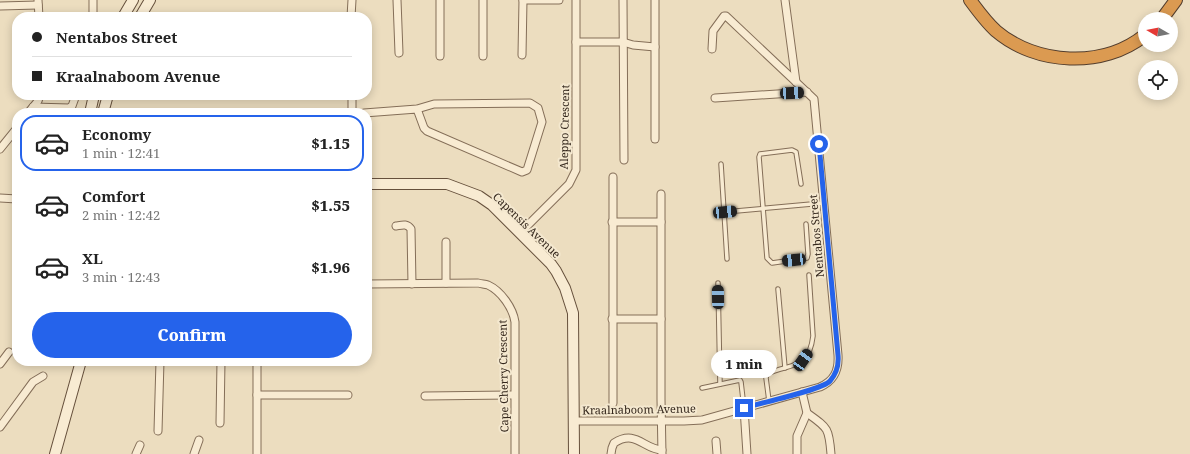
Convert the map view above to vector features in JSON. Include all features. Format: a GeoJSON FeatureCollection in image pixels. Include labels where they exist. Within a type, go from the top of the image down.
{"type":"FeatureCollection","features":[{"type":"Feature","properties":{"kind":"highway"},"geometry":{"type":"LineString","coordinates":[[970,0],[980,14],[997,31],[1013,42],[1033,52],[1051,57],[1075,59],[1105,55],[1123,49],[1138,39]]}},
{"type":"Feature","properties":{"kind":"highway"},"geometry":{"type":"LineString","coordinates":[[1167,12],[1176,0]]}},
{"type":"Feature","properties":{"kind":"street"},"geometry":{"type":"LineString","coordinates":[[93,0],[93,12]]}},
{"type":"Feature","properties":{"kind":"street"},"geometry":{"type":"LineString","coordinates":[[126,12],[132,0]]}},
{"type":"Feature","properties":{"kind":"street"},"geometry":{"type":"LineString","coordinates":[[143,12],[150,0]]}},
{"type":"Feature","properties":{"kind":"street"},"geometry":{"type":"LineString","coordinates":[[352,0],[352,12]]}},
{"type":"Feature","properties":{"kind":"street"},"geometry":{"type":"LineString","coordinates":[[397,0],[399,53]]}},
{"type":"Feature","properties":{"kind":"street"},"geometry":{"type":"LineString","coordinates":[[440,0],[440,56]]}},
{"type":"Feature","properties":{"kind":"street"},"geometry":{"type":"LineString","coordinates":[[483,0],[483,56]]}},
{"type":"Feature","properties":{"kind":"street"},"geometry":{"type":"LineString","coordinates":[[522,55],[523,0],[559,0]]}},
{"type":"Feature","properties":{"kind":"street","name":"Aleppo Crescent"},"geometry":{"type":"LineString","coordinates":[[520,233],[569,184],[576,170],[576,0]]}},
{"type":"Feature","properties":{"kind":"street"},"geometry":{"type":"LineString","coordinates":[[622,0],[624,160]]}},
{"type":"Feature","properties":{"kind":"street"},"geometry":{"type":"LineString","coordinates":[[655,0],[655,140]]}},
{"type":"Feature","properties":{"kind":"street"},"geometry":{"type":"LineString","coordinates":[[785,0],[796,82]]}},
{"type":"Feature","properties":{"kind":"street"},"geometry":{"type":"LineString","coordinates":[[0,6],[38,3]]}},
{"type":"Feature","properties":{"kind":"street"},"geometry":{"type":"LineString","coordinates":[[712,49],[713,31],[724,16],[726,16],[807,92]]}},
{"type":"Feature","properties":{"kind":"street"},"geometry":{"type":"LineString","coordinates":[[576,42],[623,42],[633,45],[655,47]]}},
{"type":"Feature","properties":{"kind":"street"},"geometry":{"type":"LineString","coordinates":[[714,98],[807,92]]}},
{"type":"Feature","properties":{"kind":"street","name":"Nentabos Street"},"geometry":{"type":"LineString","coordinates":[[807,92],[814,99],[825,203],[838,355],[837,371]]}},
{"type":"Feature","properties":{"kind":"street"},"geometry":{"type":"LineString","coordinates":[[33,107],[38,100]]}},
{"type":"Feature","properties":{"kind":"street"},"geometry":{"type":"LineString","coordinates":[[372,113],[417,110],[434,104],[530,103],[538,108],[542,120],[527,170],[522,172],[427,131],[424,128],[417,110]]}},
{"type":"Feature","properties":{"kind":"street"},"geometry":{"type":"LineString","coordinates":[[33,107],[70,108]]}},
{"type":"Feature","properties":{"kind":"street"},"geometry":{"type":"LineString","coordinates":[[0,149],[12,134]]}},
{"type":"Feature","properties":{"kind":"street"},"geometry":{"type":"LineString","coordinates":[[612,177],[612,403]]}},
{"type":"Feature","properties":{"kind":"street","name":"Capensis Avenue"},"geometry":{"type":"LineString","coordinates":[[372,184],[451,185],[478,196],[492,205],[547,259],[556,271],[573,313],[574,454]]}},
{"type":"Feature","properties":{"kind":"street"},"geometry":{"type":"LineString","coordinates":[[612,454],[614,443],[625,439],[639,440],[652,449],[662,452],[662,194]]}},
{"type":"Feature","properties":{"kind":"street"},"geometry":{"type":"LineString","coordinates":[[0,198],[12,199]]}},
{"type":"Feature","properties":{"kind":"street"},"geometry":{"type":"LineString","coordinates":[[612,222],[661,222]]}},
{"type":"Feature","properties":{"kind":"street"},"geometry":{"type":"LineString","coordinates":[[396,226],[404,224],[409,226],[411,229],[412,284]]}},
{"type":"Feature","properties":{"kind":"street"},"geometry":{"type":"LineString","coordinates":[[446,242],[446,283]]}},
{"type":"Feature","properties":{"kind":"street","name":"Cape Cherry Crescent"},"geometry":{"type":"LineString","coordinates":[[372,284],[478,283],[489,286],[510,306],[514,314],[515,322],[515,454]]}},
{"type":"Feature","properties":{"kind":"street"},"geometry":{"type":"LineString","coordinates":[[612,319],[661,319]]}},
{"type":"Feature","properties":{"kind":"street"},"geometry":{"type":"LineString","coordinates":[[0,364],[9,352]]}},
{"type":"Feature","properties":{"kind":"street"},"geometry":{"type":"LineString","coordinates":[[72,396],[75,366]]}},
{"type":"Feature","properties":{"kind":"street"},"geometry":{"type":"LineString","coordinates":[[55,454],[80,366]]}},
{"type":"Feature","properties":{"kind":"street"},"geometry":{"type":"LineString","coordinates":[[158,431],[160,366]]}},
{"type":"Feature","properties":{"kind":"street"},"geometry":{"type":"LineString","coordinates":[[220,423],[221,366]]}},
{"type":"Feature","properties":{"kind":"street"},"geometry":{"type":"LineString","coordinates":[[257,366],[257,454]]}},
{"type":"Feature","properties":{"kind":"street","name":"Kraalnaboom Avenue"},"geometry":{"type":"LineString","coordinates":[[573,421],[702,420],[820,387],[827,384],[837,371]]}},
{"type":"Feature","properties":{"kind":"street"},"geometry":{"type":"LineString","coordinates":[[0,427],[33,382],[42,376]]}},
{"type":"Feature","properties":{"kind":"street"},"geometry":{"type":"LineString","coordinates":[[797,454],[797,436],[807,413],[802,392]]}},
{"type":"Feature","properties":{"kind":"street"},"geometry":{"type":"LineString","coordinates":[[257,395],[348,395]]}},
{"type":"Feature","properties":{"kind":"street"},"geometry":{"type":"LineString","coordinates":[[425,396],[514,395]]}},
{"type":"Feature","properties":{"kind":"street"},"geometry":{"type":"LineString","coordinates":[[744,408],[747,454]]}},
{"type":"Feature","properties":{"kind":"street"},"geometry":{"type":"LineString","coordinates":[[807,413],[827,429],[830,435],[831,454]]}},
{"type":"Feature","properties":{"kind":"street"},"geometry":{"type":"LineString","coordinates":[[194,454],[199,440]]}},
{"type":"Feature","properties":{"kind":"street"},"geometry":{"type":"LineString","coordinates":[[716,441],[717,454]]}},
{"type":"Feature","properties":{"kind":"street"},"geometry":{"type":"LineString","coordinates":[[136,454],[140,446]]}},
{"type":"Feature","properties":{"kind":"lane"},"geometry":{"type":"LineString","coordinates":[[801,184],[796,152],[792,150],[760,154],[767,258],[772,263],[807,258],[806,224]]}},
{"type":"Feature","properties":{"kind":"lane"},"geometry":{"type":"LineString","coordinates":[[721,164],[727,258]]}},
{"type":"Feature","properties":{"kind":"lane"},"geometry":{"type":"LineString","coordinates":[[725,212],[825,203]]}},
{"type":"Feature","properties":{"kind":"lane"},"geometry":{"type":"LineString","coordinates":[[769,401],[766,376],[768,373],[796,365],[803,360],[812,344],[813,336],[810,275]]}},
{"type":"Feature","properties":{"kind":"lane"},"geometry":{"type":"LineString","coordinates":[[718,283],[720,384]]}},
{"type":"Feature","properties":{"kind":"lane"},"geometry":{"type":"LineString","coordinates":[[778,289],[785,368]]}},
{"type":"Feature","properties":{"kind":"lane"},"geometry":{"type":"LineString","coordinates":[[702,388],[741,381],[744,408]]}},
{"type":"Feature","properties":{"kind":"route"},"geometry":{"type":"LineString","coordinates":[[744,408],[820,387],[827,384],[837,371],[839,362],[819,144]]}}]}
